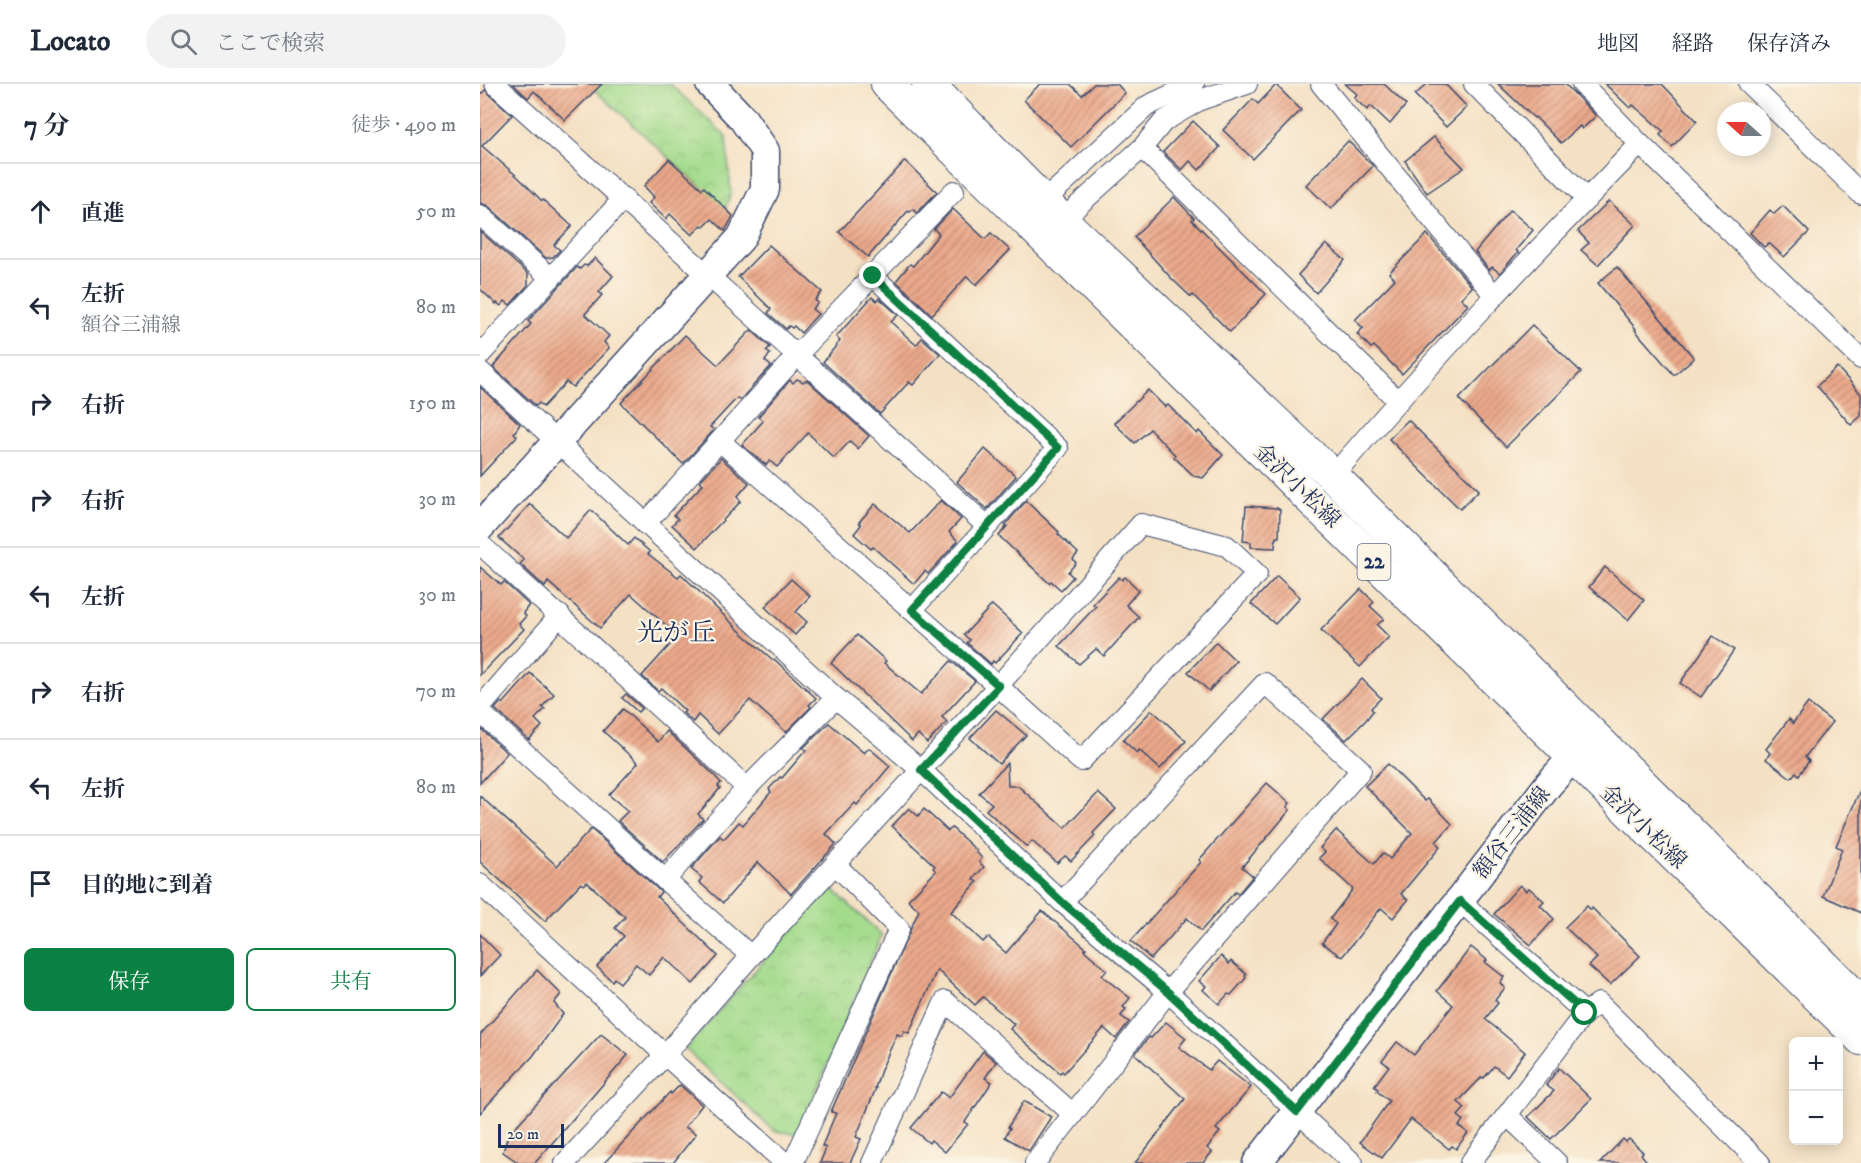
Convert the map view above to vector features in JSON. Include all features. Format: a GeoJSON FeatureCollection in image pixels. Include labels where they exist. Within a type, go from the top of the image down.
{"type":"FeatureCollection","features":[{"type":"Feature","properties":{"kind":"main road","name":"金沢小松線"},"geometry":{"type":"LineString","coordinates":[[887,84],[1861,1039]]}},
{"type":"Feature","properties":{"kind":"main road","name":"金沢小松線"},"geometry":{"type":"LineString","coordinates":[[928,84],[1053,210],[1333,476],[1861,1002]]}},
{"type":"Feature","properties":{"kind":"street"},"geometry":{"type":"LineString","coordinates":[[495,84],[987,526]]}},
{"type":"Feature","properties":{"kind":"street"},"geometry":{"type":"LineString","coordinates":[[480,527],[741,238],[765,189],[765,151],[743,119],[710,84]]}},
{"type":"Feature","properties":{"kind":"street"},"geometry":{"type":"LineString","coordinates":[[1053,210],[1147,106],[1194,84]]}},
{"type":"Feature","properties":{"kind":"street"},"geometry":{"type":"LineString","coordinates":[[1053,210],[1142,148],[1164,121],[1200,100],[1247,84]]}},
{"type":"Feature","properties":{"kind":"street"},"geometry":{"type":"LineString","coordinates":[[1322,84],[1494,295]]}},
{"type":"Feature","properties":{"kind":"street"},"geometry":{"type":"LineString","coordinates":[[1474,84],[1587,199]]}},
{"type":"Feature","properties":{"kind":"street"},"geometry":{"type":"LineString","coordinates":[[1582,84],[1640,144],[1861,359]]}},
{"type":"Feature","properties":{"kind":"street"},"geometry":{"type":"LineString","coordinates":[[1749,84],[1861,194]]}},
{"type":"Feature","properties":{"kind":"street"},"geometry":{"type":"LineString","coordinates":[[1333,476],[1397,400],[1494,295],[1640,144]]}},
{"type":"Feature","properties":{"kind":"street"},"geometry":{"type":"LineString","coordinates":[[1142,148],[1397,400]]}},
{"type":"Feature","properties":{"kind":"street"},"geometry":{"type":"LineString","coordinates":[[645,524],[797,355],[954,191]]}},
{"type":"Feature","properties":{"kind":"street"},"geometry":{"type":"LineString","coordinates":[[480,355],[624,198]]}},
{"type":"Feature","properties":{"kind":"street"},"geometry":{"type":"LineString","coordinates":[[480,215],[551,278]]}},
{"type":"Feature","properties":{"kind":"street"},"geometry":{"type":"LineString","coordinates":[[873,276],[1058,448],[912,610]]}},
{"type":"Feature","properties":{"kind":"street"},"geometry":{"type":"LineString","coordinates":[[480,371],[836,698],[921,770],[1062,902],[1168,992],[1353,1163]]}},
{"type":"Feature","properties":{"kind":"street"},"geometry":{"type":"LineString","coordinates":[[565,1163],[999,686],[1141,524],[1227,546],[1257,574],[1081,760],[999,686],[720,441]]}},
{"type":"Feature","properties":{"kind":"street"},"geometry":{"type":"LineString","coordinates":[[480,544],[747,788]]}},
{"type":"Feature","properties":{"kind":"street"},"geometry":{"type":"LineString","coordinates":[[560,615],[480,710],[751,956]]}},
{"type":"Feature","properties":{"kind":"street"},"geometry":{"type":"LineString","coordinates":[[1035,1163],[1168,992],[1361,770],[1265,682],[1062,902]]}},
{"type":"Feature","properties":{"kind":"street"},"geometry":{"type":"LineString","coordinates":[[665,880],[747,788],[836,698]]}},
{"type":"Feature","properties":{"kind":"street","name":"額谷三浦線"},"geometry":{"type":"LineString","coordinates":[[1257,1163],[1572,757],[1593,734]]}},
{"type":"Feature","properties":{"kind":"street"},"geometry":{"type":"LineString","coordinates":[[793,1163],[899,928],[835,864]]}},
{"type":"Feature","properties":{"kind":"street"},"geometry":{"type":"LineString","coordinates":[[480,884],[785,1163]]}},
{"type":"Feature","properties":{"kind":"street"},"geometry":{"type":"LineString","coordinates":[[1460,901],[1585,1013]]}},
{"type":"Feature","properties":{"kind":"street"},"geometry":{"type":"LineString","coordinates":[[872,1163],[945,1001],[1073,1114]]}},
{"type":"Feature","properties":{"kind":"street"},"geometry":{"type":"LineString","coordinates":[[1470,1163],[1585,1013],[1599,1003],[1760,1163]]}},
{"type":"Feature","properties":{"kind":"street"},"geometry":{"type":"LineString","coordinates":[[1507,1115],[1557,1163]]}},
{"type":"Feature","properties":{"kind":"green space"},"geometry":{"type":"Polygon","coordinates":[[[588,84],[670,84],[726,136],[731,194],[725,209],[588,84]]]}},
{"type":"Feature","properties":{"kind":"green space"},"geometry":{"type":"Polygon","coordinates":[[[830,887],[882,935],[798,1134],[774,1131],[685,1049],[830,887]]]}},
{"type":"Feature","properties":{"kind":"building"},"geometry":{"type":"Polygon","coordinates":[[[513,84],[602,84],[565,120],[534,91],[528,98],[513,84]]]}},
{"type":"Feature","properties":{"kind":"building"},"geometry":{"type":"Polygon","coordinates":[[[1040,84],[1070,84],[1082,95],[1094,84],[1117,84],[1125,93],[1071,147],[1024,100],[1040,84]]]}},
{"type":"Feature","properties":{"kind":"building"},"geometry":{"type":"Polygon","coordinates":[[[1345,84],[1384,84],[1406,105],[1390,124],[1371,106],[1367,110],[1354,98],[1357,94],[1345,84]]]}},
{"type":"Feature","properties":{"kind":"building"},"geometry":{"type":"Polygon","coordinates":[[[1427,84],[1445,84],[1467,107],[1446,127],[1415,95],[1427,84]]]}},
{"type":"Feature","properties":{"kind":"building"},"geometry":{"type":"Polygon","coordinates":[[[1498,84],[1565,84],[1596,116],[1582,129],[1580,126],[1561,143],[1498,84]]]}},
{"type":"Feature","properties":{"kind":"building"},"geometry":{"type":"Polygon","coordinates":[[[1605,84],[1662,84],[1697,121],[1672,147],[1660,135],[1663,131],[1633,105],[1630,108],[1605,84]]]}},
{"type":"Feature","properties":{"kind":"building"},"geometry":{"type":"Polygon","coordinates":[[[1276,85],[1301,110],[1253,159],[1223,130],[1253,99],[1258,104],[1276,85]]]}},
{"type":"Feature","properties":{"kind":"building"},"geometry":{"type":"Polygon","coordinates":[[[485,90],[512,115],[482,146],[572,226],[554,245],[560,250],[553,257],[546,258],[488,206],[480,203],[480,95],[485,90]]]}},
{"type":"Feature","properties":{"kind":"building"},"geometry":{"type":"Polygon","coordinates":[[[1193,121],[1220,147],[1199,170],[1190,161],[1182,170],[1163,152],[1193,121]]]}},
{"type":"Feature","properties":{"kind":"building"},"geometry":{"type":"Polygon","coordinates":[[[1434,137],[1464,168],[1427,193],[1405,161],[1434,137]]]}},
{"type":"Feature","properties":{"kind":"building"},"geometry":{"type":"Polygon","coordinates":[[[1348,141],[1373,166],[1331,209],[1306,185],[1348,141]]]}},
{"type":"Feature","properties":{"kind":"building"},"geometry":{"type":"Polygon","coordinates":[[[669,159],[702,189],[704,187],[733,216],[725,231],[712,219],[692,235],[670,214],[666,219],[649,203],[654,197],[644,186],[669,159]]]}},
{"type":"Feature","properties":{"kind":"building"},"geometry":{"type":"Polygon","coordinates":[[[905,161],[937,192],[917,213],[913,209],[908,211],[868,257],[839,232],[905,161]]]}},
{"type":"Feature","properties":{"kind":"building"},"geometry":{"type":"Polygon","coordinates":[[[1174,197],[1194,218],[1192,220],[1266,294],[1230,332],[1193,295],[1191,297],[1172,279],[1134,237],[1174,197]]]}},
{"type":"Feature","properties":{"kind":"building"},"geometry":{"type":"Polygon","coordinates":[[[1609,201],[1635,225],[1598,265],[1581,250],[1589,243],[1578,231],[1609,201]]]}},
{"type":"Feature","properties":{"kind":"building"},"geometry":{"type":"Polygon","coordinates":[[[1783,206],[1809,232],[1784,257],[1769,243],[1764,247],[1750,233],[1770,210],[1774,214],[1783,206]]]}},
{"type":"Feature","properties":{"kind":"building"},"geometry":{"type":"Polygon","coordinates":[[[953,209],[985,239],[991,233],[1010,250],[976,285],[967,276],[932,315],[896,281],[910,264],[913,266],[939,234],[934,229],[953,209]]]}},
{"type":"Feature","properties":{"kind":"building"},"geometry":{"type":"Polygon","coordinates":[[[1510,210],[1533,230],[1500,273],[1492,267],[1489,270],[1475,252],[1510,210]]]}},
{"type":"Feature","properties":{"kind":"building"},"geometry":{"type":"Polygon","coordinates":[[[480,231],[528,274],[528,285],[510,305],[505,301],[501,306],[496,304],[480,289],[480,231]]]}},
{"type":"Feature","properties":{"kind":"building"},"geometry":{"type":"Polygon","coordinates":[[[1427,234],[1472,287],[1461,298],[1468,305],[1402,374],[1374,346],[1371,348],[1357,334],[1363,328],[1355,320],[1395,279],[1389,273],[1427,234]]]}},
{"type":"Feature","properties":{"kind":"building"},"geometry":{"type":"Polygon","coordinates":[[[1326,244],[1345,260],[1316,293],[1298,275],[1326,244]]]}},
{"type":"Feature","properties":{"kind":"building"},"geometry":{"type":"Polygon","coordinates":[[[769,245],[822,292],[815,300],[818,303],[812,309],[818,314],[801,333],[794,326],[786,329],[768,313],[771,309],[738,277],[769,245]]]}},
{"type":"Feature","properties":{"kind":"building"},"geometry":{"type":"Polygon","coordinates":[[[595,258],[613,276],[599,292],[602,295],[585,314],[609,336],[604,342],[609,348],[573,387],[566,382],[543,407],[539,403],[536,406],[493,367],[531,324],[528,321],[577,267],[580,269],[584,265],[587,266],[595,258]]]}},
{"type":"Feature","properties":{"kind":"building"},"geometry":{"type":"Polygon","coordinates":[[[1617,267],[1694,358],[1674,375],[1598,283],[1617,267]]]}},
{"type":"Feature","properties":{"kind":"building"},"geometry":{"type":"Polygon","coordinates":[[[872,297],[877,301],[879,298],[898,315],[891,322],[916,345],[922,338],[940,354],[913,385],[909,382],[880,414],[823,362],[840,341],[836,337],[872,297]]]}},
{"type":"Feature","properties":{"kind":"building"},"geometry":{"type":"Polygon","coordinates":[[[1532,325],[1581,372],[1506,447],[1459,399],[1532,325]]]}},
{"type":"Feature","properties":{"kind":"building"},"geometry":{"type":"Polygon","coordinates":[[[751,330],[770,347],[766,351],[770,354],[765,361],[771,366],[740,400],[737,398],[710,427],[714,430],[683,464],[621,403],[685,335],[718,365],[751,330]]]}},
{"type":"Feature","properties":{"kind":"building"},"geometry":{"type":"Polygon","coordinates":[[[1837,367],[1861,394],[1861,416],[1851,425],[1817,386],[1837,367]]]}},
{"type":"Feature","properties":{"kind":"building"},"geometry":{"type":"Polygon","coordinates":[[[797,379],[803,382],[807,380],[869,436],[858,449],[850,441],[834,458],[808,433],[777,467],[770,461],[766,465],[742,445],[763,421],[758,417],[790,380],[793,383],[797,379]]]}},
{"type":"Feature","properties":{"kind":"building"},"geometry":{"type":"Polygon","coordinates":[[[480,387],[520,424],[514,433],[517,436],[480,476],[480,387]]]}},
{"type":"Feature","properties":{"kind":"building"},"geometry":{"type":"Polygon","coordinates":[[[1148,390],[1165,407],[1168,405],[1197,434],[1199,431],[1223,455],[1203,478],[1194,476],[1150,429],[1135,443],[1114,423],[1148,390]]]}},
{"type":"Feature","properties":{"kind":"building"},"geometry":{"type":"Polygon","coordinates":[[[1408,420],[1479,490],[1460,509],[1389,439],[1408,420]]]}},
{"type":"Feature","properties":{"kind":"building"},"geometry":{"type":"Polygon","coordinates":[[[985,449],[1016,476],[987,509],[957,482],[985,449]]]}},
{"type":"Feature","properties":{"kind":"building"},"geometry":{"type":"Polygon","coordinates":[[[721,458],[749,483],[737,497],[741,501],[697,548],[672,525],[678,519],[674,515],[703,484],[700,481],[721,458]]]}},
{"type":"Feature","properties":{"kind":"building"},"geometry":{"type":"Polygon","coordinates":[[[941,500],[961,519],[949,532],[958,541],[928,574],[925,571],[914,584],[873,547],[871,549],[854,534],[861,525],[859,522],[875,504],[910,533],[941,500]]]}},
{"type":"Feature","properties":{"kind":"building"},"geometry":{"type":"Polygon","coordinates":[[[1026,501],[1078,553],[1073,559],[1076,563],[1068,572],[1073,577],[1061,590],[1051,581],[1049,583],[999,536],[1007,526],[1005,525],[1026,501]]]}},
{"type":"Feature","properties":{"kind":"building"},"geometry":{"type":"Polygon","coordinates":[[[530,504],[566,538],[591,510],[628,545],[634,538],[650,552],[648,554],[678,577],[681,574],[742,633],[816,698],[809,705],[811,707],[786,732],[750,700],[718,734],[698,715],[693,722],[661,688],[658,691],[642,676],[678,636],[631,594],[600,628],[548,582],[545,587],[520,564],[524,560],[499,538],[530,504]]]}},
{"type":"Feature","properties":{"kind":"building"},"geometry":{"type":"Polygon","coordinates":[[[1246,506],[1280,510],[1279,537],[1276,537],[1275,548],[1251,547],[1251,542],[1243,541],[1246,506]]]}},
{"type":"Feature","properties":{"kind":"building"},"geometry":{"type":"Polygon","coordinates":[[[480,567],[501,585],[504,582],[529,605],[523,613],[526,616],[519,624],[524,629],[480,675],[480,567]]]}},
{"type":"Feature","properties":{"kind":"building"},"geometry":{"type":"Polygon","coordinates":[[[1605,567],[1644,600],[1628,620],[1589,587],[1605,567]]]}},
{"type":"Feature","properties":{"kind":"building"},"geometry":{"type":"Polygon","coordinates":[[[1277,576],[1300,597],[1275,624],[1251,604],[1277,576]]]}},
{"type":"Feature","properties":{"kind":"building"},"geometry":{"type":"Polygon","coordinates":[[[1119,577],[1122,580],[1125,577],[1139,590],[1126,605],[1139,617],[1104,656],[1096,649],[1079,664],[1059,646],[1096,606],[1093,604],[1119,577]]]}},
{"type":"Feature","properties":{"kind":"building"},"geometry":{"type":"Polygon","coordinates":[[[791,579],[810,596],[796,612],[807,622],[795,635],[765,607],[791,579]]]}},
{"type":"Feature","properties":{"kind":"building"},"geometry":{"type":"Polygon","coordinates":[[[1361,589],[1374,602],[1370,606],[1384,619],[1377,625],[1389,637],[1360,667],[1321,630],[1361,589]]]}},
{"type":"Feature","properties":{"kind":"building"},"geometry":{"type":"Polygon","coordinates":[[[992,605],[1023,633],[995,663],[993,661],[991,664],[967,643],[970,640],[964,635],[992,605]]]}},
{"type":"Feature","properties":{"kind":"building"},"geometry":{"type":"Polygon","coordinates":[[[857,635],[886,661],[884,663],[921,694],[951,661],[975,681],[942,717],[947,722],[927,743],[918,734],[912,741],[831,663],[857,635]]]}},
{"type":"Feature","properties":{"kind":"building"},"geometry":{"type":"Polygon","coordinates":[[[1713,636],[1734,650],[1701,697],[1680,683],[1713,636]]]}},
{"type":"Feature","properties":{"kind":"building"},"geometry":{"type":"Polygon","coordinates":[[[1216,642],[1236,661],[1209,691],[1188,672],[1216,642]]]}},
{"type":"Feature","properties":{"kind":"building"},"geometry":{"type":"Polygon","coordinates":[[[530,673],[554,694],[542,707],[545,709],[535,719],[542,726],[529,740],[495,709],[501,702],[503,704],[530,673]]]}},
{"type":"Feature","properties":{"kind":"building"},"geometry":{"type":"Polygon","coordinates":[[[1362,679],[1381,698],[1371,708],[1373,711],[1366,720],[1346,740],[1323,719],[1362,679]]]}},
{"type":"Feature","properties":{"kind":"building"},"geometry":{"type":"Polygon","coordinates":[[[626,694],[642,708],[638,712],[622,698],[626,694]]]}},
{"type":"Feature","properties":{"kind":"building"},"geometry":{"type":"Polygon","coordinates":[[[1808,703],[1832,722],[1805,757],[1809,761],[1799,775],[1796,772],[1791,778],[1766,759],[1770,753],[1766,749],[1789,719],[1793,723],[1808,703]]]}},
{"type":"Feature","properties":{"kind":"building"},"geometry":{"type":"Polygon","coordinates":[[[623,709],[658,742],[667,731],[721,783],[718,786],[720,788],[698,814],[703,819],[663,862],[618,821],[628,811],[609,795],[638,763],[603,731],[623,709]]]}},
{"type":"Feature","properties":{"kind":"building"},"geometry":{"type":"Polygon","coordinates":[[[996,710],[1026,735],[999,764],[970,738],[996,710]]]}},
{"type":"Feature","properties":{"kind":"building"},"geometry":{"type":"Polygon","coordinates":[[[1152,710],[1186,741],[1160,769],[1139,750],[1137,753],[1123,740],[1152,710]]]}},
{"type":"Feature","properties":{"kind":"building"},"geometry":{"type":"Polygon","coordinates":[[[829,723],[864,753],[869,748],[890,766],[857,805],[855,803],[826,834],[836,844],[791,894],[758,862],[723,903],[699,882],[702,878],[691,869],[720,836],[724,839],[739,822],[743,825],[771,792],[769,789],[780,777],[782,778],[806,750],[803,748],[829,723]]]}},
{"type":"Feature","properties":{"kind":"building"},"geometry":{"type":"Polygon","coordinates":[[[480,728],[507,753],[480,783],[480,728]]]}},
{"type":"Feature","properties":{"kind":"building"},"geometry":{"type":"Polygon","coordinates":[[[1007,763],[1008,786],[1018,786],[1065,828],[1098,793],[1116,809],[1071,861],[1065,856],[1057,863],[1032,841],[1027,847],[986,810],[992,804],[979,793],[1007,763]]]}},
{"type":"Feature","properties":{"kind":"building"},"geometry":{"type":"Polygon","coordinates":[[[1388,764],[1425,801],[1428,799],[1452,824],[1436,842],[1440,847],[1401,894],[1408,900],[1393,918],[1381,908],[1342,957],[1322,943],[1336,924],[1330,919],[1353,889],[1319,858],[1325,852],[1320,848],[1336,830],[1374,864],[1383,853],[1390,859],[1412,833],[1365,786],[1388,764]]]}},
{"type":"Feature","properties":{"kind":"building"},"geometry":{"type":"Polygon","coordinates":[[[1267,783],[1290,803],[1287,807],[1290,810],[1242,867],[1253,876],[1238,894],[1235,892],[1201,931],[1187,918],[1151,959],[1131,941],[1267,783]]]}},
{"type":"Feature","properties":{"kind":"building"},"geometry":{"type":"Polygon","coordinates":[[[1861,788],[1861,913],[1823,896],[1842,849],[1836,846],[1861,788]]]}},
{"type":"Feature","properties":{"kind":"building"},"geometry":{"type":"Polygon","coordinates":[[[480,796],[557,866],[591,829],[661,892],[657,897],[718,956],[693,984],[664,957],[649,975],[636,964],[620,983],[614,978],[612,981],[597,967],[624,936],[615,928],[625,917],[587,882],[584,885],[581,883],[545,921],[480,862],[480,796]]]}},
{"type":"Feature","properties":{"kind":"building"},"geometry":{"type":"Polygon","coordinates":[[[909,808],[918,816],[924,809],[948,831],[952,828],[982,858],[979,862],[984,867],[973,879],[977,882],[951,912],[983,942],[988,937],[1006,953],[1042,911],[1086,948],[1084,950],[1107,970],[1102,976],[1130,998],[1123,1007],[1126,1009],[1121,1016],[1129,1022],[1116,1039],[1104,1028],[1064,1073],[1062,1071],[1060,1073],[1010,1029],[1014,1024],[983,997],[975,1005],[937,970],[909,1033],[904,1031],[902,1036],[897,1034],[856,1137],[861,1139],[850,1163],[820,1163],[826,1148],[822,1146],[836,1113],[831,1112],[919,910],[908,900],[936,871],[933,868],[935,866],[892,826],[909,808]]]}},
{"type":"Feature","properties":{"kind":"building"},"geometry":{"type":"Polygon","coordinates":[[[1520,885],[1526,891],[1529,888],[1544,901],[1540,905],[1554,919],[1531,945],[1494,914],[1520,885]]]}},
{"type":"Feature","properties":{"kind":"building"},"geometry":{"type":"Polygon","coordinates":[[[1587,906],[1591,910],[1592,908],[1640,956],[1610,985],[1589,966],[1597,958],[1565,927],[1587,906]]]}},
{"type":"Feature","properties":{"kind":"building"},"geometry":{"type":"Polygon","coordinates":[[[480,934],[500,955],[480,976],[480,934]]]}},
{"type":"Feature","properties":{"kind":"building"},"geometry":{"type":"Polygon","coordinates":[[[1471,947],[1504,977],[1500,983],[1505,988],[1495,1000],[1498,1003],[1485,1019],[1525,1052],[1507,1076],[1494,1066],[1458,1102],[1465,1108],[1458,1116],[1463,1120],[1459,1126],[1468,1133],[1456,1149],[1452,1146],[1449,1149],[1411,1119],[1382,1158],[1360,1142],[1389,1101],[1374,1086],[1389,1066],[1382,1061],[1397,1042],[1414,1055],[1453,1005],[1437,991],[1471,947]]]}},
{"type":"Feature","properties":{"kind":"building"},"geometry":{"type":"Polygon","coordinates":[[[1221,956],[1229,964],[1231,961],[1246,974],[1246,978],[1231,995],[1228,994],[1219,1004],[1203,990],[1206,986],[1199,981],[1221,956]]]}},
{"type":"Feature","properties":{"kind":"building"},"geometry":{"type":"Polygon","coordinates":[[[537,970],[561,994],[554,1003],[563,1014],[533,1056],[480,1113],[480,1035],[537,970]]]}},
{"type":"Feature","properties":{"kind":"building"},"geometry":{"type":"Polygon","coordinates":[[[1166,1022],[1186,1038],[1179,1047],[1209,1070],[1217,1061],[1251,1087],[1216,1129],[1220,1132],[1207,1148],[1212,1152],[1203,1163],[1135,1163],[1185,1099],[1135,1054],[1166,1022]]]}},
{"type":"Feature","properties":{"kind":"building"},"geometry":{"type":"Polygon","coordinates":[[[601,1034],[628,1055],[535,1163],[519,1163],[503,1152],[508,1135],[601,1034]]]}},
{"type":"Feature","properties":{"kind":"building"},"geometry":{"type":"Polygon","coordinates":[[[983,1051],[996,1062],[985,1078],[992,1082],[965,1122],[968,1124],[945,1152],[931,1140],[929,1143],[911,1128],[941,1092],[949,1098],[983,1051]]]}},
{"type":"Feature","properties":{"kind":"building"},"geometry":{"type":"Polygon","coordinates":[[[1559,1068],[1591,1099],[1551,1139],[1528,1117],[1554,1091],[1546,1085],[1559,1068]]]}},
{"type":"Feature","properties":{"kind":"building"},"geometry":{"type":"Polygon","coordinates":[[[680,1085],[702,1105],[685,1127],[696,1134],[673,1163],[604,1163],[670,1092],[671,1094],[680,1085]]]}},
{"type":"Feature","properties":{"kind":"building"},"geometry":{"type":"Polygon","coordinates":[[[1024,1101],[1051,1117],[1029,1151],[1005,1137],[1010,1128],[1008,1127],[1024,1101]]]}},
{"type":"Feature","properties":{"kind":"building"},"geometry":{"type":"Polygon","coordinates":[[[1623,1139],[1626,1142],[1629,1139],[1643,1152],[1641,1154],[1648,1163],[1600,1163],[1623,1139]]]}},
{"type":"Feature","properties":{"kind":"district","name":"光が丘"},"geometry":{"type":"Point","coordinates":[676,633]}},
{"type":"Feature","properties":{"kind":"route"},"geometry":{"type":"LineString","coordinates":[[873,276],[1058,448],[912,610],[999,686],[921,770],[1062,902],[1168,992],[1297,1112],[1460,901],[1585,1013]]}}]}
